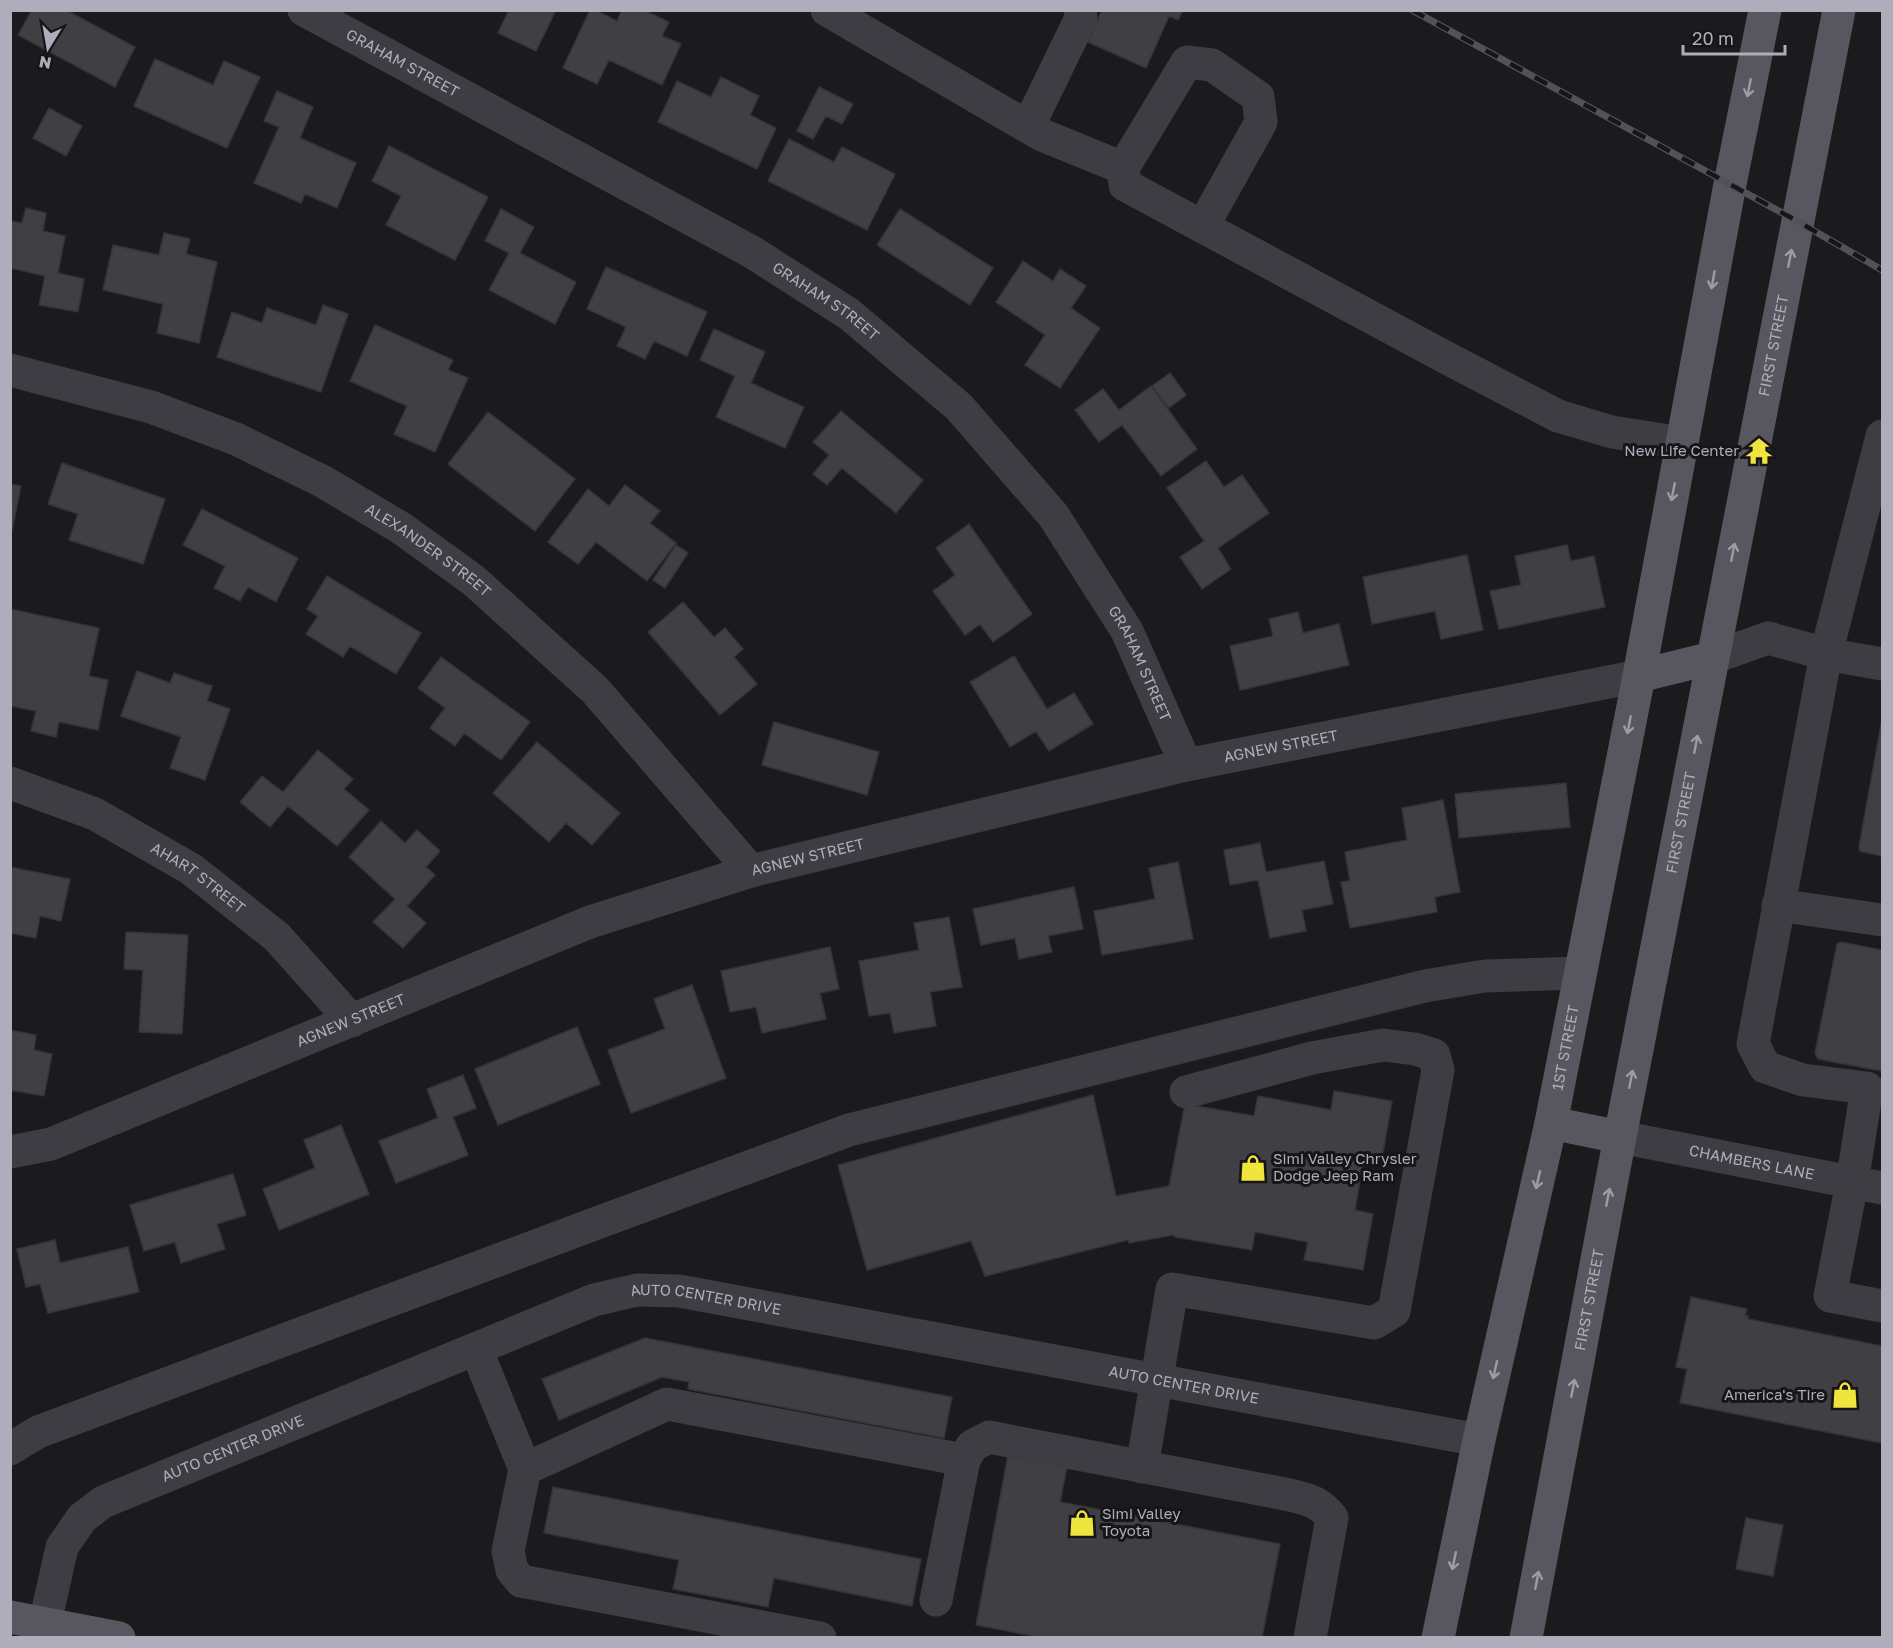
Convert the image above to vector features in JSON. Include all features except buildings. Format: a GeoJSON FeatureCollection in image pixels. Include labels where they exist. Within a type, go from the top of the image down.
{"type":"FeatureCollection","features":[{"type":"Feature","properties":{"kind":"main road"},"geometry":{"type":"LineString","coordinates":[[1580,973],[1639,676],[1765,10]]}},
{"type":"Feature","properties":{"kind":"main road","name":"FIRST STREET"},"geometry":{"type":"LineString","coordinates":[[1526,1638],[1712,658],[1839,10]]}},
{"type":"Feature","properties":{"kind":"main road"},"geometry":{"type":"LineString","coordinates":[[1639,676],[1712,658]]}},
{"type":"Feature","properties":{"kind":"main road","name":"1ST STREET"},"geometry":{"type":"LineString","coordinates":[[1551,1123],[1580,973]]}},
{"type":"Feature","properties":{"kind":"main road"},"geometry":{"type":"LineString","coordinates":[[1438,1638],[1479,1440],[1551,1123],[1620,1137]]}},
{"type":"Feature","properties":{"kind":"main road"},"geometry":{"type":"LineString","coordinates":[[10,1617],[119,1638]]}},
{"type":"Feature","properties":{"kind":"street","name":"GRAHAM STREET"},"geometry":{"type":"LineString","coordinates":[[304,10],[752,252],[849,314],[959,407],[1053,515],[1121,621],[1186,765]]}},
{"type":"Feature","properties":{"kind":"street"},"geometry":{"type":"LineString","coordinates":[[827,10],[1042,135],[1123,168]]}},
{"type":"Feature","properties":{"kind":"street"},"geometry":{"type":"LineString","coordinates":[[1028,127],[1081,18],[1080,10]]}},
{"type":"Feature","properties":{"kind":"street"},"geometry":{"type":"LineString","coordinates":[[1203,226],[1261,122],[1258,97],[1212,65],[1187,62],[1123,168],[1125,185],[1558,416],[1612,432],[1682,443]]}},
{"type":"Feature","properties":{"kind":"street","name":"ALEXANDER STREET"},"geometry":{"type":"LineString","coordinates":[[10,370],[151,407],[236,440],[322,481],[401,528],[473,580],[595,690],[751,871]]}},
{"type":"Feature","properties":{"kind":"street"},"geometry":{"type":"LineString","coordinates":[[1882,436],[1826,654],[1753,1044],[1765,1067],[1803,1080],[1867,1088],[1867,1186],[1830,1296],[1882,1306]]}},
{"type":"Feature","properties":{"kind":"street"},"geometry":{"type":"LineString","coordinates":[[1712,658],[1768,638],[1826,654],[1882,664]]}},
{"type":"Feature","properties":{"kind":"street","name":"AGNEW STREET"},"geometry":{"type":"LineString","coordinates":[[10,1152],[51,1144],[590,922],[751,871],[1186,765],[1639,676]]}},
{"type":"Feature","properties":{"kind":"street","name":"AHART STREET"},"geometry":{"type":"LineString","coordinates":[[10,783],[95,814],[191,869],[277,937],[352,1021]]}},
{"type":"Feature","properties":{"kind":"street"},"geometry":{"type":"LineString","coordinates":[[1779,905],[1882,920]]}},
{"type":"Feature","properties":{"kind":"street"},"geometry":{"type":"LineString","coordinates":[[10,1449],[38,1432],[849,1131],[1425,986],[1485,976],[1580,973]]}},
{"type":"Feature","properties":{"kind":"street"},"geometry":{"type":"LineString","coordinates":[[1142,1467],[1172,1289],[1374,1323],[1395,1311],[1438,1070],[1434,1056],[1415,1049],[1383,1045],[1312,1058],[1186,1092]]}},
{"type":"Feature","properties":{"kind":"street","name":"CHAMBERS LANE"},"geometry":{"type":"LineString","coordinates":[[1620,1137],[1867,1186]]}},
{"type":"Feature","properties":{"kind":"street","name":"AUTO CENTER DRIVE"},"geometry":{"type":"LineString","coordinates":[[45,1623],[62,1547],[82,1518],[103,1502],[594,1300],[637,1290],[679,1291],[1479,1440]]}},
{"type":"Feature","properties":{"kind":"street"},"geometry":{"type":"LineString","coordinates":[[476,1349],[525,1469],[507,1551],[512,1570],[521,1581],[820,1638]]}},
{"type":"Feature","properties":{"kind":"street"},"geometry":{"type":"LineString","coordinates":[[525,1469],[667,1404],[964,1460]]}},
{"type":"Feature","properties":{"kind":"street"},"geometry":{"type":"LineString","coordinates":[[936,1600],[964,1460],[972,1446],[989,1437],[1290,1495],[1308,1499],[1323,1506],[1332,1518],[1310,1638]]}},
{"type":"Feature","properties":{"kind":"railway"},"geometry":{"type":"LineString","coordinates":[[1412,10],[1882,270]]}},
{"type":"Feature","properties":{"kind":"place","name":"New Life Center"},"geometry":{"type":"Point","coordinates":[1759,451]}},
{"type":"Feature","properties":{"kind":"place","name":"Simi Valley Chrysler Dodge Jeep Ram"},"geometry":{"type":"Point","coordinates":[1253,1168]}},
{"type":"Feature","properties":{"kind":"place","name":"America's Tire"},"geometry":{"type":"Point","coordinates":[1845,1395]}},
{"type":"Feature","properties":{"kind":"place","name":"Simi Valley Toyota"},"geometry":{"type":"Point","coordinates":[1082,1523]}}]}
